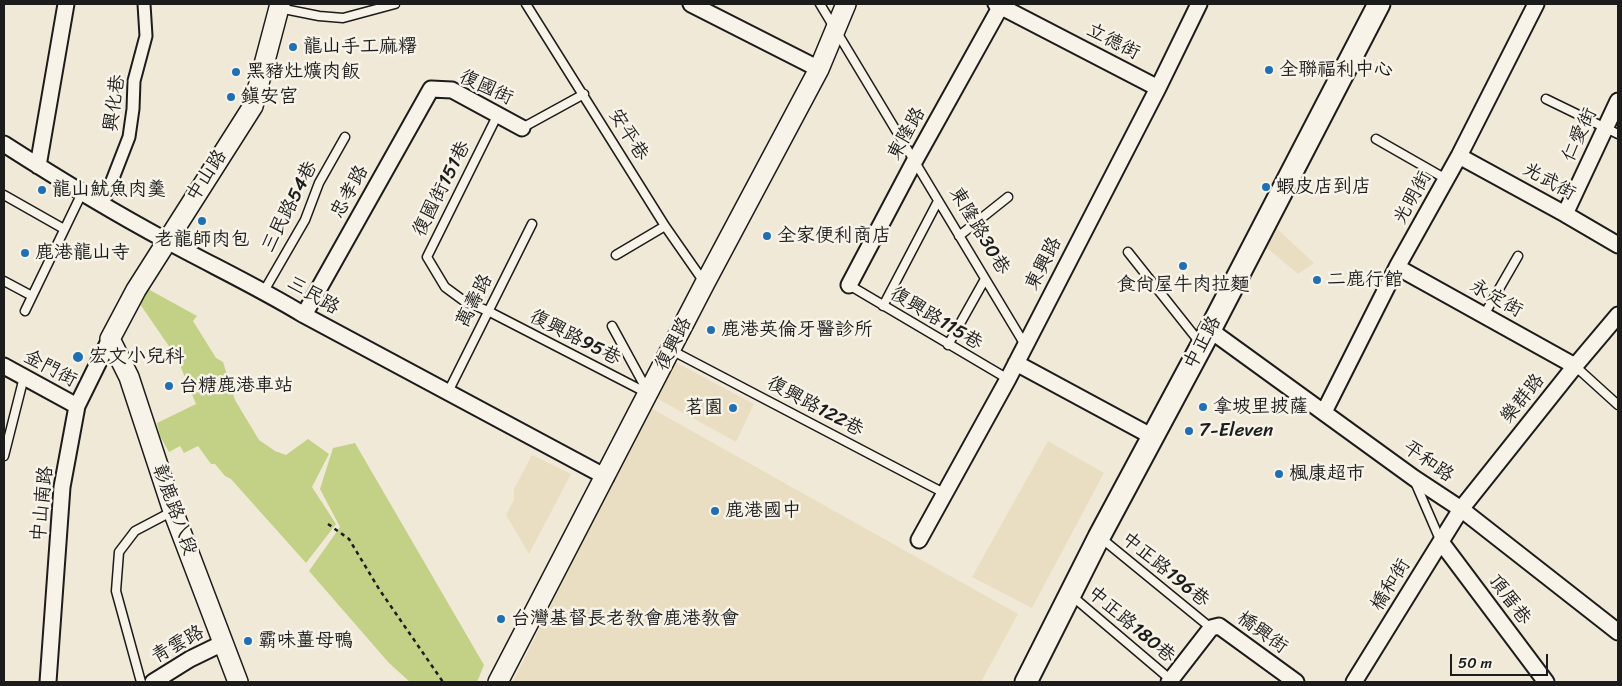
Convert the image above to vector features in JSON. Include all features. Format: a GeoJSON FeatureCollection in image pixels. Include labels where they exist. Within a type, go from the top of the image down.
{"type":"FeatureCollection","features":[{"type":"Feature","properties":{"kind":"main road","name":"中正路"},"geometry":{"type":"LineString","coordinates":[[1026,682],[1099,537],[1154,437],[1379,4]]}},
{"type":"Feature","properties":{"kind":"street"},"geometry":{"type":"LineString","coordinates":[[38,166],[66,4]]}},
{"type":"Feature","properties":{"kind":"street","name":"興化巷"},"geometry":{"type":"LineString","coordinates":[[103,204],[129,138],[134,82],[146,36],[144,4]]}},
{"type":"Feature","properties":{"kind":"street"},"geometry":{"type":"LineString","coordinates":[[691,4],[819,69]]}},
{"type":"Feature","properties":{"kind":"street","name":"復興路"},"geometry":{"type":"LineString","coordinates":[[498,682],[606,477],[705,282],[819,69],[846,4]]}},
{"type":"Feature","properties":{"kind":"street","name":"東興路"},"geometry":{"type":"LineString","coordinates":[[920,540],[1008,379],[1158,88],[1199,4]]}},
{"type":"Feature","properties":{"kind":"street","name":"光明街"},"geometry":{"type":"LineString","coordinates":[[1324,412],[1397,267],[1459,156],[1536,4]]}},
{"type":"Feature","properties":{"kind":"street","name":"立德街"},"geometry":{"type":"LineString","coordinates":[[999,5],[1158,88]]}},
{"type":"Feature","properties":{"kind":"street","name":"東隆路"},"geometry":{"type":"LineString","coordinates":[[849,285],[999,5]]}},
{"type":"Feature","properties":{"kind":"street","name":"中山路"},"geometry":{"type":"LineString","coordinates":[[110,339],[136,290],[252,106],[280,6]]}},
{"type":"Feature","properties":{"kind":"street","name":"復國街"},"geometry":{"type":"LineString","coordinates":[[431,89],[452,90],[522,128]]}},
{"type":"Feature","properties":{"kind":"street","name":"忠孝路"},"geometry":{"type":"LineString","coordinates":[[304,315],[431,89]]}},
{"type":"Feature","properties":{"kind":"street","name":"仁愛街"},"geometry":{"type":"LineString","coordinates":[[1565,214],[1612,130],[1618,101]]}},
{"type":"Feature","properties":{"kind":"street","name":"三民路"},"geometry":{"type":"LineString","coordinates":[[4,144],[166,241],[264,291],[304,315],[606,477]]}},
{"type":"Feature","properties":{"kind":"street","name":"光武街"},"geometry":{"type":"LineString","coordinates":[[1459,156],[1618,245]]}},
{"type":"Feature","properties":{"kind":"street","name":"永定街"},"geometry":{"type":"LineString","coordinates":[[1397,267],[1575,366]]}},
{"type":"Feature","properties":{"kind":"street","name":"樂群路"},"geometry":{"type":"LineString","coordinates":[[1461,509],[1618,315]]}},
{"type":"Feature","properties":{"kind":"street","name":"平和路"},"geometry":{"type":"LineString","coordinates":[[1206,337],[1324,412],[1414,478],[1461,509],[1618,632]]}},
{"type":"Feature","properties":{"kind":"street","name":"中山南路"},"geometry":{"type":"LineString","coordinates":[[48,682],[62,487],[77,406],[110,339]]}},
{"type":"Feature","properties":{"kind":"street","name":"彰鹿路八段"},"geometry":{"type":"LineString","coordinates":[[110,339],[129,377],[173,511],[238,682]]}},
{"type":"Feature","properties":{"kind":"street"},"geometry":{"type":"LineString","coordinates":[[1016,363],[1154,437]]}},
{"type":"Feature","properties":{"kind":"street","name":"金門街"},"geometry":{"type":"LineString","coordinates":[[4,366],[77,406]]}},
{"type":"Feature","properties":{"kind":"street","name":"橋和街"},"geometry":{"type":"LineString","coordinates":[[1354,682],[1461,509]]}},
{"type":"Feature","properties":{"kind":"street","name":"頂厝巷"},"geometry":{"type":"LineString","coordinates":[[1441,542],[1546,682]]}},
{"type":"Feature","properties":{"kind":"street","name":"橋興街"},"geometry":{"type":"LineString","coordinates":[[1170,681],[1211,628],[1219,626],[1296,682]]}},
{"type":"Feature","properties":{"kind":"street","name":"青雲路"},"geometry":{"type":"LineString","coordinates":[[153,682],[190,659],[223,643]]}},
{"type":"Feature","properties":{"kind":"lane"},"geometry":{"type":"LineString","coordinates":[[280,6],[319,16],[343,18],[395,4]]}},
{"type":"Feature","properties":{"kind":"lane","name":"安平巷"},"geometry":{"type":"LineString","coordinates":[[526,4],[665,226],[705,282]]}},
{"type":"Feature","properties":{"kind":"lane","name":"東隆路30巷"},"geometry":{"type":"LineString","coordinates":[[820,4],[1025,345]]}},
{"type":"Feature","properties":{"kind":"lane"},"geometry":{"type":"LineString","coordinates":[[522,128],[584,94]]}},
{"type":"Feature","properties":{"kind":"lane"},"geometry":{"type":"LineString","coordinates":[[1546,99],[1612,130]]}},
{"type":"Feature","properties":{"kind":"lane","name":"復國街151巷"},"geometry":{"type":"LineString","coordinates":[[488,311],[464,301],[446,287],[427,257],[498,114]]}},
{"type":"Feature","properties":{"kind":"lane","name":"三民路54巷"},"geometry":{"type":"LineString","coordinates":[[264,291],[305,220],[319,183],[345,137]]}},
{"type":"Feature","properties":{"kind":"lane"},"geometry":{"type":"LineString","coordinates":[[1376,139],[1446,179]]}},
{"type":"Feature","properties":{"kind":"lane"},"geometry":{"type":"LineString","coordinates":[[25,311],[82,192]]}},
{"type":"Feature","properties":{"kind":"lane"},"geometry":{"type":"LineString","coordinates":[[4,196],[64,229]]}},
{"type":"Feature","properties":{"kind":"lane"},"geometry":{"type":"LineString","coordinates":[[959,236],[1008,197]]}},
{"type":"Feature","properties":{"kind":"lane"},"geometry":{"type":"LineString","coordinates":[[883,306],[938,201]]}},
{"type":"Feature","properties":{"kind":"lane","name":"萬壽路"},"geometry":{"type":"LineString","coordinates":[[448,392],[532,224]]}},
{"type":"Feature","properties":{"kind":"lane"},"geometry":{"type":"LineString","coordinates":[[616,255],[665,226]]}},
{"type":"Feature","properties":{"kind":"lane"},"geometry":{"type":"LineString","coordinates":[[1128,252],[1206,337]]}},
{"type":"Feature","properties":{"kind":"lane"},"geometry":{"type":"LineString","coordinates":[[1484,315],[1518,256]]}},
{"type":"Feature","properties":{"kind":"lane"},"geometry":{"type":"LineString","coordinates":[[948,345],[985,279]]}},
{"type":"Feature","properties":{"kind":"lane"},"geometry":{"type":"LineString","coordinates":[[4,280],[32,296]]}},
{"type":"Feature","properties":{"kind":"lane","name":"復興路115巷"},"geometry":{"type":"LineString","coordinates":[[849,285],[1008,379]]}},
{"type":"Feature","properties":{"kind":"lane","name":"復興路95巷"},"geometry":{"type":"LineString","coordinates":[[488,311],[648,394]]}},
{"type":"Feature","properties":{"kind":"lane"},"geometry":{"type":"LineString","coordinates":[[612,326],[648,394]]}},
{"type":"Feature","properties":{"kind":"lane","name":"復興路122巷"},"geometry":{"type":"LineString","coordinates":[[671,350],[944,493]]}},
{"type":"Feature","properties":{"kind":"lane"},"geometry":{"type":"LineString","coordinates":[[1575,366],[1618,405]]}},
{"type":"Feature","properties":{"kind":"lane"},"geometry":{"type":"LineString","coordinates":[[4,456],[24,377]]}},
{"type":"Feature","properties":{"kind":"lane"},"geometry":{"type":"LineString","coordinates":[[1414,478],[1441,542]]}},
{"type":"Feature","properties":{"kind":"lane"},"geometry":{"type":"LineString","coordinates":[[141,682],[116,591],[120,552],[135,531],[173,511]]}},
{"type":"Feature","properties":{"kind":"lane","name":"中正路196巷"},"geometry":{"type":"LineString","coordinates":[[1099,537],[1211,628]]}},
{"type":"Feature","properties":{"kind":"lane","name":"中正路180巷"},"geometry":{"type":"LineString","coordinates":[[1070,594],[1170,681]]}},
{"type":"Feature","properties":{"kind":"path"},"geometry":{"type":"LineString","coordinates":[[328,524],[349,539],[379,589],[443,682]]}},
{"type":"Feature","properties":{"kind":"shaded area"},"geometry":{"type":"Polygon","coordinates":[[[1272,224],[1314,263],[1298,274],[1261,243],[1272,224]]]}},
{"type":"Feature","properties":{"kind":"shaded area"},"geometry":{"type":"Polygon","coordinates":[[[673,361],[754,404],[736,442],[649,394],[673,361]]]}},
{"type":"Feature","properties":{"kind":"shaded area","name":"鹿港國中"},"geometry":{"type":"Polygon","coordinates":[[[649,407],[1018,614],[981,682],[513,682],[649,407]]]}},
{"type":"Feature","properties":{"kind":"shaded area"},"geometry":{"type":"Polygon","coordinates":[[[1048,441],[1104,473],[1032,608],[972,577],[1048,441]]]}},
{"type":"Feature","properties":{"kind":"shaded area"},"geometry":{"type":"Polygon","coordinates":[[[532,455],[571,474],[529,554],[506,515],[514,500],[514,489],[532,455]]]}},
{"type":"Feature","properties":{"kind":"green space"},"geometry":{"type":"Polygon","coordinates":[[[148,289],[197,316],[193,321],[216,358],[223,362],[235,400],[259,440],[275,451],[286,455],[308,439],[329,454],[312,487],[336,524],[306,563],[231,479],[225,476],[215,464],[211,464],[198,446],[184,453],[180,446],[169,452],[160,436],[157,423],[196,404],[177,358],[140,304],[148,289]]]}},
{"type":"Feature","properties":{"kind":"green space"},"geometry":{"type":"Polygon","coordinates":[[[355,443],[484,665],[477,682],[410,682],[389,663],[309,571],[340,527],[320,489],[333,448],[355,443]]]}},
{"type":"Feature","properties":{"kind":"place","name":"龍山手工麻糬"},"geometry":{"type":"Point","coordinates":[293,47]}},
{"type":"Feature","properties":{"kind":"place","name":"全聯福利中心"},"geometry":{"type":"Point","coordinates":[1269,70]}},
{"type":"Feature","properties":{"kind":"place","name":"黑豬灶爌肉飯"},"geometry":{"type":"Point","coordinates":[236,72]}},
{"type":"Feature","properties":{"kind":"place","name":"鎮安宮"},"geometry":{"type":"Point","coordinates":[231,97]}},
{"type":"Feature","properties":{"kind":"place","name":"蝦皮店到店"},"geometry":{"type":"Point","coordinates":[1266,187]}},
{"type":"Feature","properties":{"kind":"place","name":"龍山魷魚肉羹"},"geometry":{"type":"Point","coordinates":[42,190]}},
{"type":"Feature","properties":{"kind":"place","name":"老龍師肉包"},"geometry":{"type":"Point","coordinates":[202,221]}},
{"type":"Feature","properties":{"kind":"place","name":"全家便利商店"},"geometry":{"type":"Point","coordinates":[767,236]}},
{"type":"Feature","properties":{"kind":"place","name":"鹿港龍山寺"},"geometry":{"type":"Point","coordinates":[25,253]}},
{"type":"Feature","properties":{"kind":"place","name":"食尚屋牛肉拉麵"},"geometry":{"type":"Point","coordinates":[1183,266]}},
{"type":"Feature","properties":{"kind":"place","name":"二鹿行館"},"geometry":{"type":"Point","coordinates":[1317,280]}},
{"type":"Feature","properties":{"kind":"place","name":"鹿港英倫牙醫診所"},"geometry":{"type":"Point","coordinates":[711,330]}},
{"type":"Feature","properties":{"kind":"place","name":"宏文小兒科"},"geometry":{"type":"Point","coordinates":[78,357]}},
{"type":"Feature","properties":{"kind":"place","name":"台糖鹿港車站"},"geometry":{"type":"Point","coordinates":[169,386]}},
{"type":"Feature","properties":{"kind":"place","name":"拿坡里披薩"},"geometry":{"type":"Point","coordinates":[1203,407]}},
{"type":"Feature","properties":{"kind":"place","name":"茗園"},"geometry":{"type":"Point","coordinates":[733,408]}},
{"type":"Feature","properties":{"kind":"place","name":"7-Eleven"},"geometry":{"type":"Point","coordinates":[1189,431]}},
{"type":"Feature","properties":{"kind":"place","name":"楓康超市"},"geometry":{"type":"Point","coordinates":[1279,474]}},
{"type":"Feature","properties":{"kind":"place","name":"鹿港國中"},"geometry":{"type":"Point","coordinates":[715,511]}},
{"type":"Feature","properties":{"kind":"place","name":"台灣基督長老教會鹿港教會"},"geometry":{"type":"Point","coordinates":[501,619]}},
{"type":"Feature","properties":{"kind":"place","name":"霸味薑母鴨"},"geometry":{"type":"Point","coordinates":[248,641]}}]}
